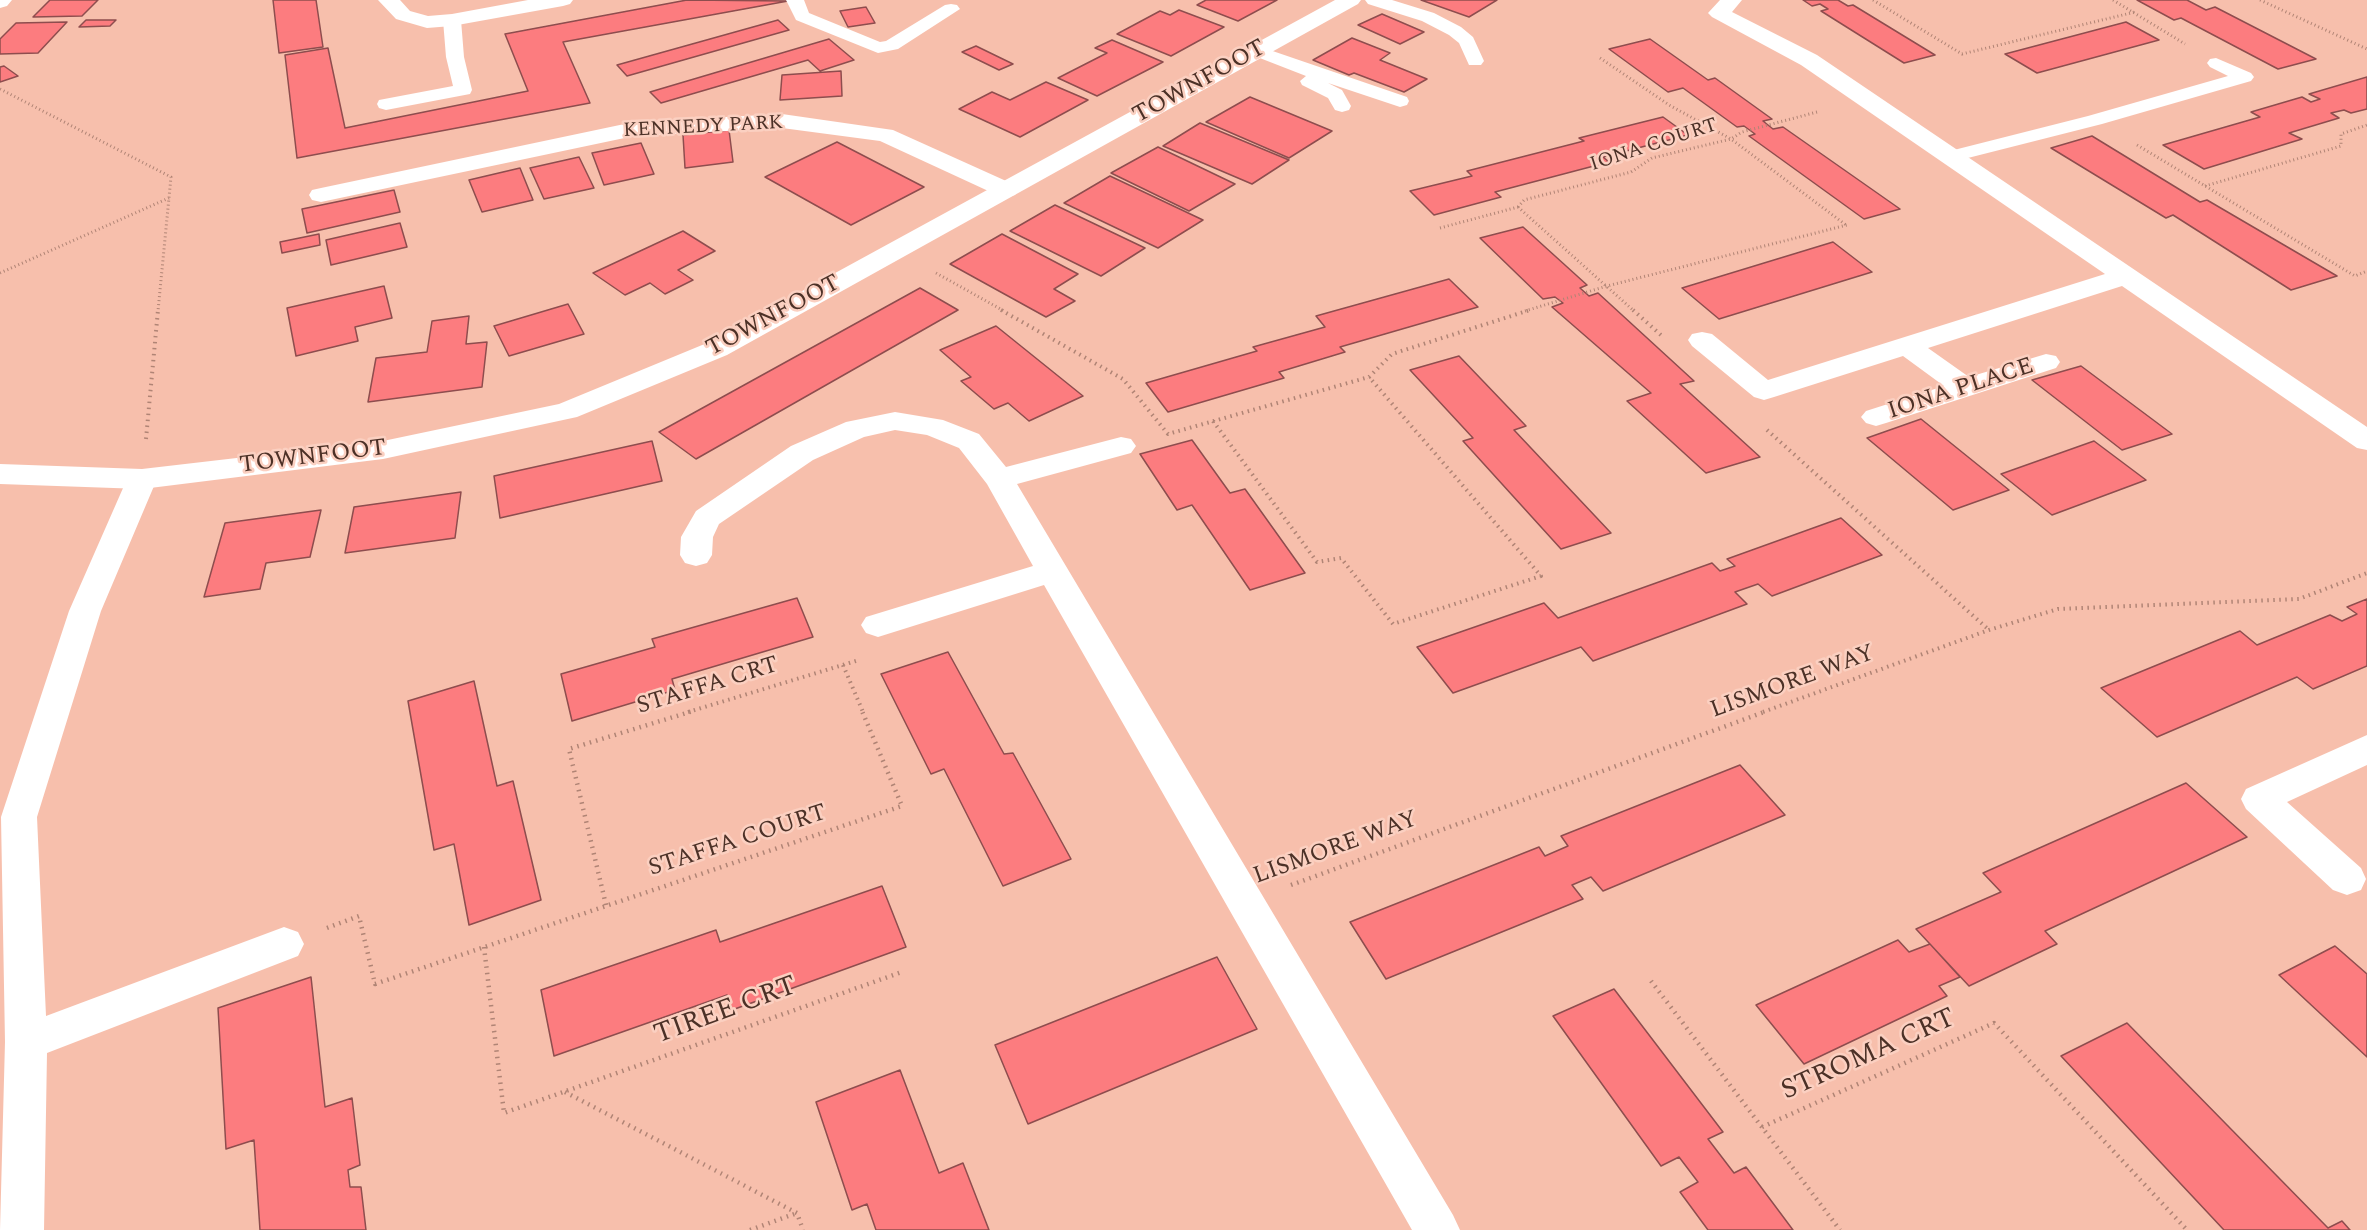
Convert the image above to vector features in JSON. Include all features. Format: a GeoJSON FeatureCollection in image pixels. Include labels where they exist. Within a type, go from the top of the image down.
{"type":"FeatureCollection","features":[{"type":"Feature","properties":{"kind":"street"},"geometry":{"type":"LineString","coordinates":[[388,0],[403,15],[427,22],[452,20],[563,0]]}},
{"type":"Feature","properties":{"kind":"street","name":"TOWNFOOT"},"geometry":{"type":"LineString","coordinates":[[0,474],[142,479],[383,450],[567,411],[717,349],[1351,0]]}},
{"type":"Feature","properties":{"kind":"street"},"geometry":{"type":"LineString","coordinates":[[1732,0],[1719,13],[1809,60],[1949,157],[2363,435]]}},
{"type":"Feature","properties":{"kind":"street","name":"KENNEDY PARK"},"geometry":{"type":"LineString","coordinates":[[321,195],[634,129],[782,121],[885,135],[1006,190]]}},
{"type":"Feature","properties":{"kind":"street"},"geometry":{"type":"LineString","coordinates":[[1702,340],[1764,391],[2126,276]]}},
{"type":"Feature","properties":{"kind":"street"},"geometry":{"type":"LineString","coordinates":[[1908,346],[1965,388]]}},
{"type":"Feature","properties":{"kind":"street","name":"IONA PLACE"},"geometry":{"type":"LineString","coordinates":[[1876,417],[2046,362]]}},
{"type":"Feature","properties":{"kind":"street"},"geometry":{"type":"LineString","coordinates":[[696,555],[697,537],[707,518],[802,453],[856,429],[895,422],[933,427],[969,441],[999,479],[1437,1230]]}},
{"type":"Feature","properties":{"kind":"street"},"geometry":{"type":"LineString","coordinates":[[999,479],[1121,446]]}},
{"type":"Feature","properties":{"kind":"street"},"geometry":{"type":"LineString","coordinates":[[21,1230],[26,1042],[9,822],[85,611],[142,479]]}},
{"type":"Feature","properties":{"kind":"street"},"geometry":{"type":"LineString","coordinates":[[878,625],[1053,571]]}},
{"type":"Feature","properties":{"kind":"street"},"geometry":{"type":"LineString","coordinates":[[2347,879],[2259,799],[2367,749]]}},
{"type":"Feature","properties":{"kind":"street"},"geometry":{"type":"LineString","coordinates":[[26,1042],[284,944]]}},
{"type":"Feature","properties":{"kind":"lane"},"geometry":{"type":"LineString","coordinates":[[795,0],[802,16],[878,48],[892,45],[951,9]]}},
{"type":"Feature","properties":{"kind":"lane"},"geometry":{"type":"LineString","coordinates":[[1374,0],[1428,17],[1455,31],[1467,40],[1475,61]]}},
{"type":"Feature","properties":{"kind":"lane"},"geometry":{"type":"LineString","coordinates":[[386,104],[463,90],[455,57],[452,20]]}},
{"type":"Feature","properties":{"kind":"lane"},"geometry":{"type":"LineString","coordinates":[[1254,54],[1400,101]]}},
{"type":"Feature","properties":{"kind":"lane"},"geometry":{"type":"LineString","coordinates":[[1254,54],[1335,94],[1342,106]]}},
{"type":"Feature","properties":{"kind":"lane"},"geometry":{"type":"LineString","coordinates":[[1949,157],[2095,120],[2245,78],[2216,63]]}},
{"type":"Feature","properties":{"kind":"path"},"geometry":{"type":"LineString","coordinates":[[1873,0],[1962,54],[2135,12]]}},
{"type":"Feature","properties":{"kind":"path"},"geometry":{"type":"LineString","coordinates":[[2113,0],[2216,63]]}},
{"type":"Feature","properties":{"kind":"path"},"geometry":{"type":"LineString","coordinates":[[2260,0],[2367,49]]}},
{"type":"Feature","properties":{"kind":"path","name":"IONA COURT"},"geometry":{"type":"LineString","coordinates":[[1600,58],[1669,105],[1731,140]]}},
{"type":"Feature","properties":{"kind":"path"},"geometry":{"type":"LineString","coordinates":[[0,90],[171,177],[142,479]]}},
{"type":"Feature","properties":{"kind":"path"},"geometry":{"type":"LineString","coordinates":[[897,250],[1123,379],[1168,434],[1369,377],[1392,354],[1607,286],[1847,225],[1731,140],[1742,132],[1866,99]]}},
{"type":"Feature","properties":{"kind":"path"},"geometry":{"type":"LineString","coordinates":[[2095,120],[2355,276],[2367,271]]}},
{"type":"Feature","properties":{"kind":"path"},"geometry":{"type":"LineString","coordinates":[[2204,187],[2341,146],[2340,134],[2366,125]]}},
{"type":"Feature","properties":{"kind":"path","name":"IONA COURT"},"geometry":{"type":"LineString","coordinates":[[1440,228],[1518,207],[1524,200],[1631,172],[1652,158],[1731,140]]}},
{"type":"Feature","properties":{"kind":"path"},"geometry":{"type":"LineString","coordinates":[[0,273],[169,198]]}},
{"type":"Feature","properties":{"kind":"path"},"geometry":{"type":"LineString","coordinates":[[1518,207],[1670,342]]}},
{"type":"Feature","properties":{"kind":"path"},"geometry":{"type":"LineString","coordinates":[[1213,421],[1317,562],[1341,558],[1393,624],[1541,576],[1369,377]]}},
{"type":"Feature","properties":{"kind":"path"},"geometry":{"type":"LineString","coordinates":[[1758,422],[1989,630]]}},
{"type":"Feature","properties":{"kind":"path","name":"LISMORE WAY"},"geometry":{"type":"LineString","coordinates":[[1246,901],[1989,630],[2058,609],[2298,599],[2367,573]]}},
{"type":"Feature","properties":{"kind":"path","name":"STAFFA CRT"},"geometry":{"type":"LineString","coordinates":[[606,905],[569,749],[858,660]]}},
{"type":"Feature","properties":{"kind":"path","name":"STAFFA COURT"},"geometry":{"type":"LineString","coordinates":[[284,944],[359,916],[375,984],[902,806],[843,665]]}},
{"type":"Feature","properties":{"kind":"path","name":"TIREE CRT"},"geometry":{"type":"LineString","coordinates":[[484,946],[504,1113],[902,972]]}},
{"type":"Feature","properties":{"kind":"path"},"geometry":{"type":"LineString","coordinates":[[1651,981],[1840,1230]]}},
{"type":"Feature","properties":{"kind":"path","name":"STROMA CRT"},"geometry":{"type":"LineString","coordinates":[[1762,1127],[1994,1023],[2187,1230]]}},
{"type":"Feature","properties":{"kind":"path"},"geometry":{"type":"LineString","coordinates":[[565,1092],[797,1213],[803,1230]]}},
{"type":"Feature","properties":{"kind":"path"},"geometry":{"type":"LineString","coordinates":[[750,1230],[797,1213]]}},
{"type":"Feature","properties":{"kind":"building"},"geometry":{"type":"Polygon","coordinates":[[[50,0],[98,0],[82,16],[33,17],[50,0]]]}},
{"type":"Feature","properties":{"kind":"building"},"geometry":{"type":"Polygon","coordinates":[[[273,0],[316,0],[323,47],[279,53],[273,0]]]}},
{"type":"Feature","properties":{"kind":"building"},"geometry":{"type":"Polygon","coordinates":[[[687,0],[788,1],[563,42],[590,103],[297,158],[285,55],[328,48],[345,128],[528,91],[505,34],[687,0]]]}},
{"type":"Feature","properties":{"kind":"building"},"geometry":{"type":"Polygon","coordinates":[[[1206,0],[1277,0],[1238,21],[1197,5],[1206,0]]]}},
{"type":"Feature","properties":{"kind":"building"},"geometry":{"type":"Polygon","coordinates":[[[1421,0],[1497,0],[1469,17],[1421,0]]]}},
{"type":"Feature","properties":{"kind":"building"},"geometry":{"type":"Polygon","coordinates":[[[1803,0],[1838,0],[1848,6],[1853,5],[1935,55],[1904,63],[1821,11],[1828,9],[1820,4],[1812,6],[1803,0]]]}},
{"type":"Feature","properties":{"kind":"building"},"geometry":{"type":"Polygon","coordinates":[[[2137,0],[2187,0],[2206,10],[2215,7],[2316,59],[2278,69],[2181,18],[2174,20],[2137,0]]]}},
{"type":"Feature","properties":{"kind":"building"},"geometry":{"type":"Polygon","coordinates":[[[866,7],[875,23],[848,27],[840,11],[866,7]]]}},
{"type":"Feature","properties":{"kind":"building"},"geometry":{"type":"Polygon","coordinates":[[[1179,10],[1224,27],[1171,56],[1117,34],[1160,11],[1170,15],[1179,10]]]}},
{"type":"Feature","properties":{"kind":"building"},"geometry":{"type":"Polygon","coordinates":[[[1382,14],[1424,32],[1400,44],[1358,25],[1382,14]]]}},
{"type":"Feature","properties":{"kind":"building"},"geometry":{"type":"Polygon","coordinates":[[[86,20],[116,20],[110,26],[79,27],[86,20]]]}},
{"type":"Feature","properties":{"kind":"building"},"geometry":{"type":"Polygon","coordinates":[[[778,20],[789,30],[627,76],[617,65],[778,20]]]}},
{"type":"Feature","properties":{"kind":"building"},"geometry":{"type":"Polygon","coordinates":[[[67,22],[38,53],[0,54],[0,39],[16,23],[67,22]]]}},
{"type":"Feature","properties":{"kind":"building"},"geometry":{"type":"Polygon","coordinates":[[[2126,22],[2159,40],[2037,73],[2005,54],[2126,22]]]}},
{"type":"Feature","properties":{"kind":"building"},"geometry":{"type":"Polygon","coordinates":[[[1352,38],[1390,53],[1380,60],[1427,79],[1404,92],[1354,73],[1349,75],[1313,60],[1352,38]]]}},
{"type":"Feature","properties":{"kind":"building"},"geometry":{"type":"Polygon","coordinates":[[[829,39],[854,60],[820,71],[808,60],[661,103],[650,92],[829,39]]]}},
{"type":"Feature","properties":{"kind":"building"},"geometry":{"type":"Polygon","coordinates":[[[1650,39],[1708,80],[1715,78],[1772,119],[1763,121],[1773,129],[1783,127],[1900,209],[1864,219],[1749,136],[1755,134],[1744,126],[1737,127],[1683,88],[1668,92],[1609,49],[1650,39]]]}},
{"type":"Feature","properties":{"kind":"building"},"geometry":{"type":"Polygon","coordinates":[[[1112,40],[1163,62],[1097,96],[1058,78],[1107,53],[1095,48],[1112,40]]]}},
{"type":"Feature","properties":{"kind":"building"},"geometry":{"type":"Polygon","coordinates":[[[976,46],[1013,64],[999,70],[962,52],[976,46]]]}},
{"type":"Feature","properties":{"kind":"building"},"geometry":{"type":"Polygon","coordinates":[[[4,66],[18,76],[0,82],[0,67],[4,66]]]}},
{"type":"Feature","properties":{"kind":"building"},"geometry":{"type":"Polygon","coordinates":[[[841,71],[842,96],[780,100],[782,75],[841,71]]]}},
{"type":"Feature","properties":{"kind":"building"},"geometry":{"type":"Polygon","coordinates":[[[2367,77],[2367,109],[2351,113],[2344,110],[2331,113],[2339,118],[2289,133],[2302,139],[2204,169],[2163,145],[2260,117],[2251,112],[2302,97],[2311,102],[2320,99],[2309,94],[2367,77]]]}},
{"type":"Feature","properties":{"kind":"building"},"geometry":{"type":"Polygon","coordinates":[[[1046,82],[1088,100],[1020,137],[959,109],[992,92],[1010,100],[1046,82]]]}},
{"type":"Feature","properties":{"kind":"building"},"geometry":{"type":"Polygon","coordinates":[[[1250,97],[1332,131],[1289,158],[1206,122],[1250,97]]]}},
{"type":"Feature","properties":{"kind":"building"},"geometry":{"type":"Polygon","coordinates":[[[1663,117],[1688,135],[1603,157],[1609,162],[1495,192],[1501,197],[1434,215],[1410,191],[1472,176],[1467,171],[1584,141],[1579,138],[1663,117]]]}},
{"type":"Feature","properties":{"kind":"building"},"geometry":{"type":"Polygon","coordinates":[[[1200,123],[1289,160],[1252,184],[1163,146],[1200,123]]]}},
{"type":"Feature","properties":{"kind":"building"},"geometry":{"type":"Polygon","coordinates":[[[729,130],[733,162],[685,168],[683,135],[729,130]]]}},
{"type":"Feature","properties":{"kind":"building"},"geometry":{"type":"Polygon","coordinates":[[[2092,136],[2200,202],[2207,200],[2337,276],[2291,290],[2173,215],[2166,218],[2051,148],[2092,136]]]}},
{"type":"Feature","properties":{"kind":"building"},"geometry":{"type":"Polygon","coordinates":[[[837,142],[924,187],[851,225],[765,177],[837,142]]]}},
{"type":"Feature","properties":{"kind":"building"},"geometry":{"type":"Polygon","coordinates":[[[641,143],[654,174],[604,185],[592,153],[641,143]]]}},
{"type":"Feature","properties":{"kind":"building"},"geometry":{"type":"Polygon","coordinates":[[[1158,147],[1235,184],[1189,211],[1111,173],[1158,147]]]}},
{"type":"Feature","properties":{"kind":"building"},"geometry":{"type":"Polygon","coordinates":[[[579,157],[594,188],[544,199],[530,168],[579,157]]]}},
{"type":"Feature","properties":{"kind":"building"},"geometry":{"type":"Polygon","coordinates":[[[520,168],[533,200],[482,212],[469,180],[520,168]]]}},
{"type":"Feature","properties":{"kind":"building"},"geometry":{"type":"Polygon","coordinates":[[[1110,176],[1203,220],[1158,248],[1064,203],[1110,176]]]}},
{"type":"Feature","properties":{"kind":"building"},"geometry":{"type":"Polygon","coordinates":[[[394,190],[400,212],[307,233],[302,209],[394,190]]]}},
{"type":"Feature","properties":{"kind":"building"},"geometry":{"type":"Polygon","coordinates":[[[1055,205],[1145,248],[1101,276],[1010,231],[1055,205]]]}},
{"type":"Feature","properties":{"kind":"building"},"geometry":{"type":"Polygon","coordinates":[[[400,223],[407,247],[331,265],[326,240],[400,223]]]}},
{"type":"Feature","properties":{"kind":"building"},"geometry":{"type":"Polygon","coordinates":[[[1523,227],[1587,285],[1580,288],[1589,296],[1598,293],[1694,381],[1680,384],[1760,457],[1706,473],[1627,401],[1651,393],[1552,307],[1563,303],[1555,297],[1543,299],[1480,238],[1523,227]]]}},
{"type":"Feature","properties":{"kind":"building"},"geometry":{"type":"Polygon","coordinates":[[[683,231],[715,251],[678,270],[693,280],[665,294],[650,283],[625,295],[593,273],[683,231]]]}},
{"type":"Feature","properties":{"kind":"building"},"geometry":{"type":"Polygon","coordinates":[[[319,234],[320,245],[282,253],[280,242],[319,234]]]}},
{"type":"Feature","properties":{"kind":"building"},"geometry":{"type":"Polygon","coordinates":[[[1002,234],[1078,274],[1054,289],[1075,301],[1046,317],[950,264],[1002,234]]]}},
{"type":"Feature","properties":{"kind":"building"},"geometry":{"type":"Polygon","coordinates":[[[1833,242],[1872,272],[1719,319],[1682,288],[1833,242]]]}},
{"type":"Feature","properties":{"kind":"building"},"geometry":{"type":"Polygon","coordinates":[[[1449,279],[1478,307],[1340,347],[1345,352],[1279,372],[1284,378],[1168,412],[1146,383],[1257,351],[1253,347],[1325,327],[1316,316],[1449,279]]]}},
{"type":"Feature","properties":{"kind":"building"},"geometry":{"type":"Polygon","coordinates":[[[384,286],[392,318],[355,327],[358,341],[296,356],[287,308],[384,286]]]}},
{"type":"Feature","properties":{"kind":"building"},"geometry":{"type":"Polygon","coordinates":[[[920,288],[958,310],[696,459],[659,432],[920,288]]]}},
{"type":"Feature","properties":{"kind":"building"},"geometry":{"type":"Polygon","coordinates":[[[568,304],[584,334],[509,356],[494,326],[568,304]]]}},
{"type":"Feature","properties":{"kind":"building"},"geometry":{"type":"Polygon","coordinates":[[[469,316],[466,344],[487,342],[482,387],[368,402],[376,358],[427,352],[432,321],[469,316]]]}},
{"type":"Feature","properties":{"kind":"building"},"geometry":{"type":"Polygon","coordinates":[[[996,326],[1083,396],[1029,421],[1008,403],[994,409],[961,381],[971,377],[940,350],[996,326]]]}},
{"type":"Feature","properties":{"kind":"building"},"geometry":{"type":"Polygon","coordinates":[[[1459,356],[1526,426],[1514,430],[1611,533],[1561,549],[1463,441],[1473,438],[1410,370],[1459,356]]]}},
{"type":"Feature","properties":{"kind":"building"},"geometry":{"type":"Polygon","coordinates":[[[2081,366],[2172,434],[2122,450],[2032,380],[2081,366]]]}},
{"type":"Feature","properties":{"kind":"building"},"geometry":{"type":"Polygon","coordinates":[[[1921,419],[2009,490],[1953,510],[1867,438],[1921,419]]]}},
{"type":"Feature","properties":{"kind":"building"},"geometry":{"type":"Polygon","coordinates":[[[1192,440],[1230,493],[1245,489],[1305,573],[1250,590],[1192,505],[1177,510],[1140,454],[1192,440]]]}},
{"type":"Feature","properties":{"kind":"building"},"geometry":{"type":"Polygon","coordinates":[[[652,441],[662,481],[500,518],[494,476],[652,441]]]}},
{"type":"Feature","properties":{"kind":"building"},"geometry":{"type":"Polygon","coordinates":[[[2094,441],[2146,480],[2052,515],[2001,474],[2094,441]]]}},
{"type":"Feature","properties":{"kind":"building"},"geometry":{"type":"Polygon","coordinates":[[[461,492],[455,538],[345,553],[354,507],[461,492]]]}},
{"type":"Feature","properties":{"kind":"building"},"geometry":{"type":"Polygon","coordinates":[[[321,510],[310,557],[266,563],[260,589],[204,597],[225,523],[321,510]]]}},
{"type":"Feature","properties":{"kind":"building"},"geometry":{"type":"Polygon","coordinates":[[[1841,518],[1882,555],[1772,596],[1758,584],[1735,592],[1747,604],[1593,661],[1581,647],[1453,693],[1417,647],[1544,603],[1558,618],[1712,563],[1720,571],[1735,566],[1727,559],[1841,518]]]}},
{"type":"Feature","properties":{"kind":"building"},"geometry":{"type":"Polygon","coordinates":[[[797,598],[813,637],[672,679],[675,690],[572,721],[561,674],[655,647],[652,639],[797,598]]]}},
{"type":"Feature","properties":{"kind":"building"},"geometry":{"type":"Polygon","coordinates":[[[2367,599],[2367,666],[2313,689],[2297,677],[2157,737],[2101,688],[2240,631],[2257,645],[2330,615],[2342,621],[2357,614],[2347,607],[2367,599]]]}},
{"type":"Feature","properties":{"kind":"building"},"geometry":{"type":"Polygon","coordinates":[[[948,652],[1004,754],[1013,753],[1071,859],[1003,886],[944,769],[931,774],[881,674],[948,652]]]}},
{"type":"Feature","properties":{"kind":"building"},"geometry":{"type":"Polygon","coordinates":[[[474,681],[497,786],[513,781],[541,900],[469,925],[454,844],[434,850],[408,701],[474,681]]]}},
{"type":"Feature","properties":{"kind":"building"},"geometry":{"type":"Polygon","coordinates":[[[1740,765],[1785,815],[1603,891],[1591,877],[1572,885],[1583,899],[1386,979],[1350,922],[1539,847],[1545,856],[1568,846],[1561,836],[1740,765]]]}},
{"type":"Feature","properties":{"kind":"building"},"geometry":{"type":"Polygon","coordinates":[[[2186,783],[2247,837],[2045,931],[2057,944],[1969,986],[1916,929],[2001,892],[1983,873],[2186,783]]]}},
{"type":"Feature","properties":{"kind":"building"},"geometry":{"type":"Polygon","coordinates":[[[882,886],[906,947],[732,1010],[727,995],[554,1056],[541,990],[716,930],[720,942],[882,886]]]}},
{"type":"Feature","properties":{"kind":"building"},"geometry":{"type":"Polygon","coordinates":[[[1898,940],[1909,952],[1930,944],[1960,977],[1939,986],[1947,996],[1804,1064],[1756,1005],[1898,940]]]}},
{"type":"Feature","properties":{"kind":"building"},"geometry":{"type":"Polygon","coordinates":[[[2335,946],[2367,974],[2367,1057],[2279,975],[2335,946]]]}},
{"type":"Feature","properties":{"kind":"building"},"geometry":{"type":"Polygon","coordinates":[[[1217,957],[1257,1029],[1028,1124],[995,1045],[1217,957]]]}},
{"type":"Feature","properties":{"kind":"building"},"geometry":{"type":"Polygon","coordinates":[[[311,977],[325,1107],[352,1098],[360,1165],[348,1170],[350,1187],[361,1187],[366,1230],[260,1230],[254,1140],[226,1149],[218,1008],[311,977]]]}},
{"type":"Feature","properties":{"kind":"building"},"geometry":{"type":"Polygon","coordinates":[[[1614,989],[1723,1132],[1708,1139],[1734,1173],[1746,1167],[1793,1230],[1708,1230],[1680,1192],[1698,1182],[1679,1157],[1661,1166],[1553,1016],[1614,989]]]}},
{"type":"Feature","properties":{"kind":"building"},"geometry":{"type":"Polygon","coordinates":[[[2127,1023],[2328,1228],[2342,1221],[2350,1230],[2224,1230],[2061,1056],[2127,1023]]]}},
{"type":"Feature","properties":{"kind":"building"},"geometry":{"type":"Polygon","coordinates":[[[900,1070],[939,1173],[963,1163],[989,1230],[876,1230],[867,1204],[852,1210],[816,1102],[900,1070]]]}}]}
